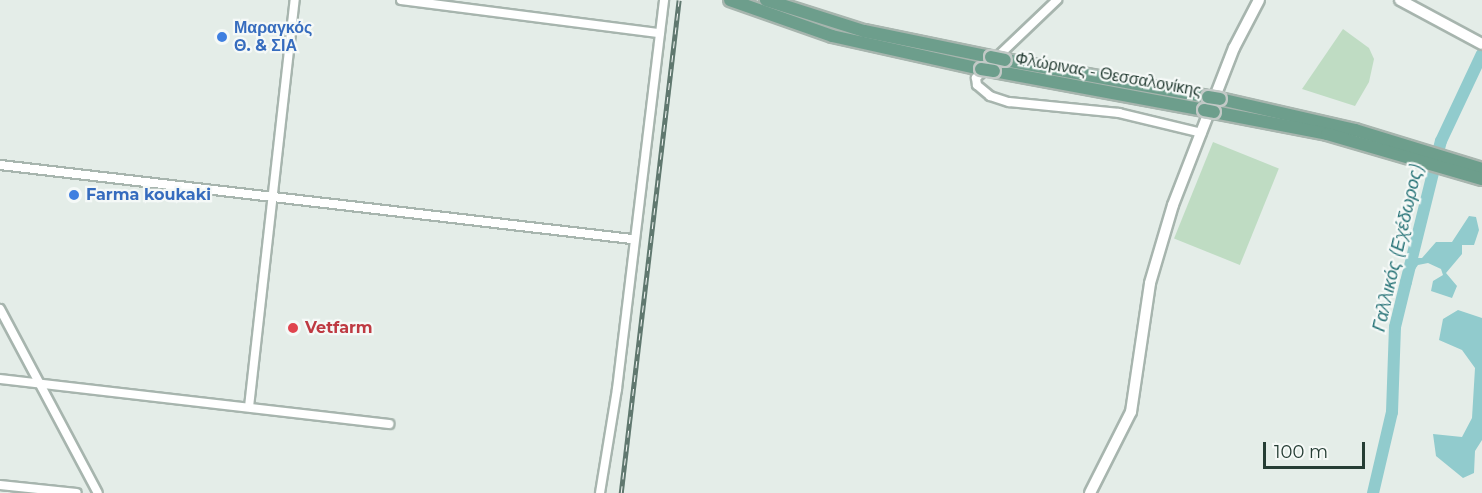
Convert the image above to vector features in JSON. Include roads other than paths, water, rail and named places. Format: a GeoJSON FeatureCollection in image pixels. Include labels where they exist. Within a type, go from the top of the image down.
{"type":"FeatureCollection","features":[{"type":"Feature","properties":{"kind":"main road","name":"Φλώρινας - Θεσσαλονίκης"},"geometry":{"type":"LineString","coordinates":[[731,0],[832,36],[981,69],[1352,135],[1482,179]]}},
{"type":"Feature","properties":{"kind":"main road","name":"Φλώρινας - Θεσσαλονίκης"},"geometry":{"type":"LineString","coordinates":[[766,0],[864,31],[1005,60],[1214,98],[1482,169]]}},
{"type":"Feature","properties":{"kind":"street"},"geometry":{"type":"LineString","coordinates":[[249,407],[295,0]]}},
{"type":"Feature","properties":{"kind":"street"},"geometry":{"type":"LineString","coordinates":[[400,0],[660,33]]}},
{"type":"Feature","properties":{"kind":"street"},"geometry":{"type":"LineString","coordinates":[[600,493],[617,389],[632,239],[664,0]]}},
{"type":"Feature","properties":{"kind":"street"},"geometry":{"type":"LineString","coordinates":[[1057,0],[976,78],[982,91],[1009,102],[1119,114],[1202,134]]}},
{"type":"Feature","properties":{"kind":"street"},"geometry":{"type":"LineString","coordinates":[[1090,493],[1131,412],[1153,271],[1173,205],[1234,48],[1259,0]]}},
{"type":"Feature","properties":{"kind":"street"},"geometry":{"type":"LineString","coordinates":[[1400,0],[1413,4],[1432,18],[1482,44]]}},
{"type":"Feature","properties":{"kind":"street"},"geometry":{"type":"LineString","coordinates":[[0,165],[632,239]]}},
{"type":"Feature","properties":{"kind":"street"},"geometry":{"type":"LineString","coordinates":[[0,309],[98,493]]}},
{"type":"Feature","properties":{"kind":"street"},"geometry":{"type":"LineString","coordinates":[[0,380],[389,424]]}},
{"type":"Feature","properties":{"kind":"street"},"geometry":{"type":"LineString","coordinates":[[0,485],[77,493]]}},
{"type":"Feature","properties":{"kind":"water"},"geometry":{"type":"Polygon","coordinates":[[[1469,216],[1476,217],[1479,230],[1474,245],[1462,245],[1462,254],[1446,273],[1457,286],[1452,298],[1431,291],[1433,281],[1443,275],[1441,269],[1428,263],[1418,265],[1406,282],[1417,258],[1422,258],[1436,242],[1452,242],[1469,216]]]}},
{"type":"Feature","properties":{"kind":"water"},"geometry":{"type":"Polygon","coordinates":[[[1458,310],[1482,318],[1482,440],[1475,451],[1474,473],[1463,478],[1436,456],[1433,434],[1462,437],[1472,418],[1475,368],[1462,350],[1439,340],[1443,319],[1458,310]]]}},
{"type":"Feature","properties":{"kind":"waterway","name":"Γαλλικός (Εχέδωρος)"},"geometry":{"type":"LineString","coordinates":[[1373,493],[1392,412],[1395,327],[1441,141],[1482,54]]}},
{"type":"Feature","properties":{"kind":"railway"},"geometry":{"type":"LineString","coordinates":[[621,493],[679,0]]}},
{"type":"Feature","properties":{"kind":"place","name":"Μαραγκός Θ. & ΣΙΑ"},"geometry":{"type":"Point","coordinates":[222,37]}},
{"type":"Feature","properties":{"kind":"place","name":"Farma koukaki"},"geometry":{"type":"Point","coordinates":[74,195]}},
{"type":"Feature","properties":{"kind":"place","name":"Vetfarm"},"geometry":{"type":"Point","coordinates":[293,328]}}]}
